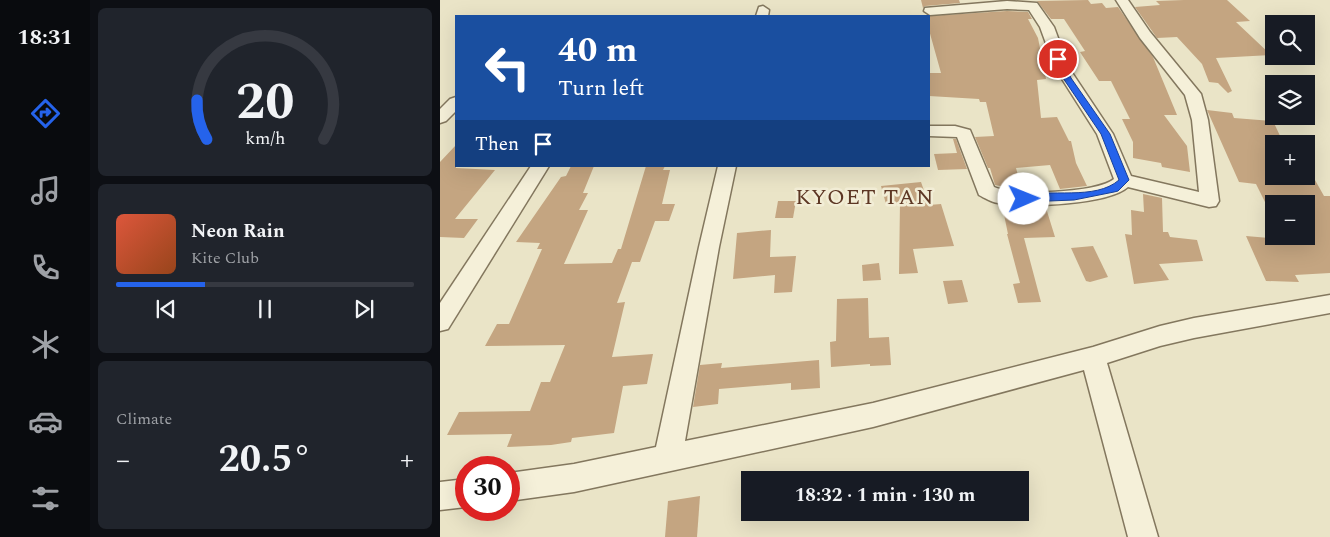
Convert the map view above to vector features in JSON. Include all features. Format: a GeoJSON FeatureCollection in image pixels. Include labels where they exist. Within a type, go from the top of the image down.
{"type":"FeatureCollection","features":[{"type":"Feature","properties":{"kind":"street"},"geometry":{"type":"LineString","coordinates":[[1122,0],[1145,35],[1194,94],[1200,120],[1209,200],[1124,180]]}},
{"type":"Feature","properties":{"kind":"street"},"geometry":{"type":"LineString","coordinates":[[930,11],[1007,5],[1033,6],[1047,27],[1062,68],[1105,134],[1124,180]]}},
{"type":"Feature","properties":{"kind":"street"},"geometry":{"type":"LineString","coordinates":[[440,118],[455,103]]}},
{"type":"Feature","properties":{"kind":"street"},"geometry":{"type":"LineString","coordinates":[[930,131],[955,131],[964,134],[986,191],[999,197],[1040,199],[1074,196],[1114,189],[1124,180]]}},
{"type":"Feature","properties":{"kind":"street"},"geometry":{"type":"LineString","coordinates":[[440,322],[539,167]]}},
{"type":"Feature","properties":{"kind":"street"},"geometry":{"type":"LineString","coordinates":[[668,457],[708,247],[727,167]]}},
{"type":"Feature","properties":{"kind":"street"},"geometry":{"type":"LineString","coordinates":[[520,485],[574,478],[873,415],[1093,357],[1160,336],[1194,328],[1330,304]]}},
{"type":"Feature","properties":{"kind":"street"},"geometry":{"type":"LineString","coordinates":[[1093,357],[1143,537]]}},
{"type":"Feature","properties":{"kind":"street"},"geometry":{"type":"LineString","coordinates":[[440,496],[455,494]]}},
{"type":"Feature","properties":{"kind":"building"},"geometry":{"type":"Polygon","coordinates":[[[921,0],[959,0],[960,3],[925,6],[923,8],[921,0]]]}},
{"type":"Feature","properties":{"kind":"building"},"geometry":{"type":"Polygon","coordinates":[[[1088,0],[1091,4],[1102,3],[1106,8],[1118,7],[1153,57],[1177,115],[1164,115],[1187,146],[1190,172],[1162,167],[1161,163],[1133,158],[1133,142],[1122,119],[1130,119],[1111,81],[1099,81],[1080,52],[1085,51],[1064,19],[1051,19],[1037,1],[1088,0]]]}},
{"type":"Feature","properties":{"kind":"building"},"geometry":{"type":"Polygon","coordinates":[[[1227,0],[1250,21],[1236,22],[1265,49],[1265,55],[1216,58],[1232,91],[1228,93],[1218,83],[1209,82],[1202,64],[1177,37],[1157,38],[1135,7],[1160,5],[1156,1],[1227,0]]]}},
{"type":"Feature","properties":{"kind":"building"},"geometry":{"type":"Polygon","coordinates":[[[1007,11],[1028,12],[1032,19],[1028,19],[1038,38],[1046,79],[1037,80],[1041,118],[1057,117],[1069,141],[1071,141],[1076,163],[1087,186],[1060,189],[1050,165],[1016,168],[1022,190],[995,185],[990,168],[988,168],[975,137],[994,136],[986,102],[980,102],[979,99],[930,96],[930,73],[941,73],[930,34],[930,16],[1007,11]]]}},
{"type":"Feature","properties":{"kind":"building"},"geometry":{"type":"Polygon","coordinates":[[[1207,110],[1232,113],[1234,118],[1265,120],[1265,125],[1275,125],[1280,135],[1265,135],[1265,185],[1315,185],[1315,180],[1324,196],[1330,196],[1330,273],[1295,275],[1299,282],[1266,281],[1246,236],[1265,238],[1265,245],[1315,245],[1315,195],[1265,195],[1265,202],[1256,184],[1239,182],[1207,110]]]}},
{"type":"Feature","properties":{"kind":"building"},"geometry":{"type":"Polygon","coordinates":[[[953,139],[956,139],[967,169],[938,170],[934,154],[957,153],[953,139]]]}},
{"type":"Feature","properties":{"kind":"building"},"geometry":{"type":"Polygon","coordinates":[[[455,146],[456,168],[495,170],[455,219],[478,219],[464,238],[440,237],[440,162],[455,146]]]}},
{"type":"Feature","properties":{"kind":"building"},"geometry":{"type":"Polygon","coordinates":[[[570,167],[594,167],[583,193],[588,193],[579,210],[588,210],[564,264],[612,263],[618,249],[621,249],[646,167],[664,167],[663,170],[670,170],[662,204],[675,204],[669,221],[655,221],[640,262],[632,262],[617,303],[625,302],[612,357],[653,354],[647,384],[623,386],[614,433],[572,438],[571,442],[551,445],[507,447],[512,434],[447,435],[459,412],[530,411],[541,382],[550,382],[565,345],[485,346],[497,324],[509,324],[542,249],[537,249],[540,243],[516,242],[561,177],[566,176],[570,167]]]}},
{"type":"Feature","properties":{"kind":"building"},"geometry":{"type":"Polygon","coordinates":[[[921,182],[929,205],[941,204],[954,246],[913,249],[918,273],[899,274],[900,202],[886,204],[881,186],[921,182]]]}},
{"type":"Feature","properties":{"kind":"building"},"geometry":{"type":"Polygon","coordinates":[[[1143,194],[1162,198],[1163,232],[1168,232],[1170,237],[1197,240],[1203,261],[1159,264],[1169,280],[1134,284],[1125,234],[1132,235],[1131,210],[1144,212],[1143,194]]]}},
{"type":"Feature","properties":{"kind":"building"},"geometry":{"type":"Polygon","coordinates":[[[778,201],[796,201],[793,218],[775,218],[778,201]]]}},
{"type":"Feature","properties":{"kind":"building"},"geometry":{"type":"Polygon","coordinates":[[[1002,205],[1046,208],[1055,237],[1024,238],[1041,302],[1018,303],[1013,284],[1020,283],[1007,234],[1002,205]]]}},
{"type":"Feature","properties":{"kind":"building"},"geometry":{"type":"Polygon","coordinates":[[[771,230],[770,257],[796,256],[792,292],[774,293],[775,275],[733,279],[737,233],[771,230]]]}},
{"type":"Feature","properties":{"kind":"building"},"geometry":{"type":"Polygon","coordinates":[[[1093,246],[1108,277],[1090,282],[1086,281],[1071,248],[1093,246]]]}},
{"type":"Feature","properties":{"kind":"building"},"geometry":{"type":"Polygon","coordinates":[[[879,263],[881,280],[863,281],[862,265],[879,263]]]}},
{"type":"Feature","properties":{"kind":"building"},"geometry":{"type":"Polygon","coordinates":[[[962,280],[968,302],[948,304],[943,281],[962,280]]]}},
{"type":"Feature","properties":{"kind":"building"},"geometry":{"type":"Polygon","coordinates":[[[868,298],[869,338],[889,337],[891,365],[870,366],[870,364],[831,367],[830,342],[836,341],[837,299],[868,298]]]}},
{"type":"Feature","properties":{"kind":"building"},"geometry":{"type":"Polygon","coordinates":[[[819,360],[820,388],[791,390],[791,383],[719,389],[718,404],[693,407],[700,365],[722,363],[721,368],[819,360]]]}},
{"type":"Feature","properties":{"kind":"building"},"geometry":{"type":"Polygon","coordinates":[[[700,496],[697,537],[665,537],[668,501],[700,496]]]}},
{"type":"Feature","properties":{"kind":"district","name":"KYOET TAN"},"geometry":{"type":"Point","coordinates":[865,196]}},
{"type":"Feature","properties":{"kind":"route"},"geometry":{"type":"LineString","coordinates":[[1024,199],[1095,193],[1114,189],[1124,180],[1100,124],[1067,78],[1058,59]]}}]}
